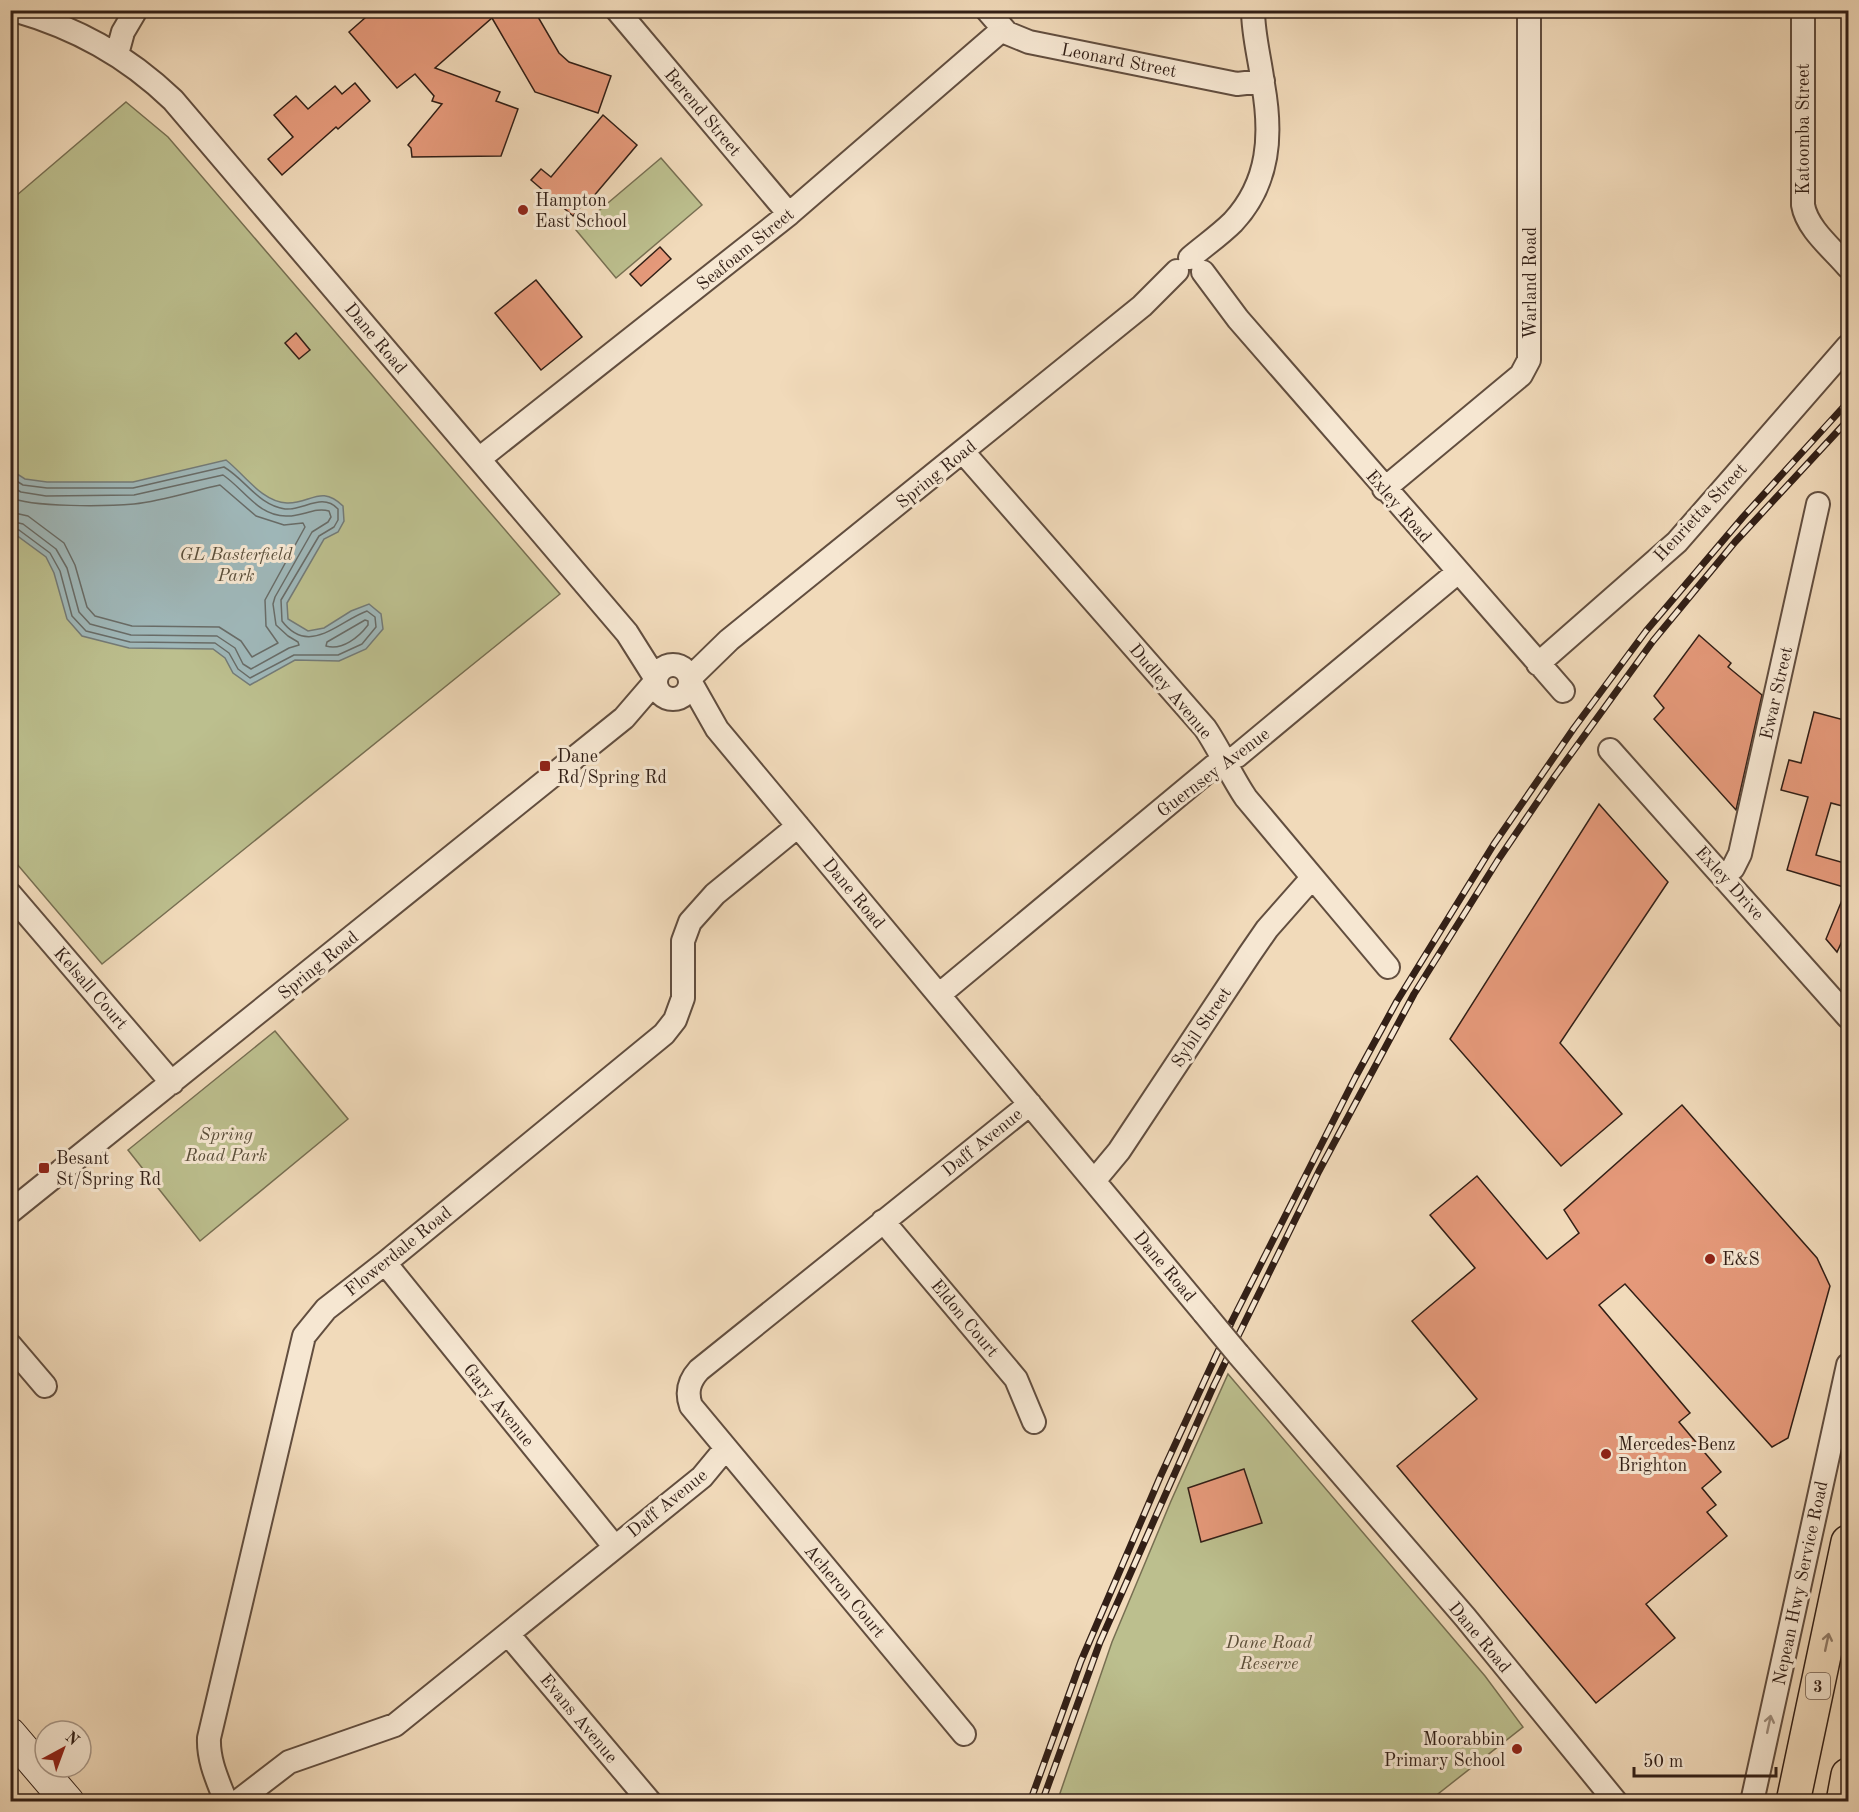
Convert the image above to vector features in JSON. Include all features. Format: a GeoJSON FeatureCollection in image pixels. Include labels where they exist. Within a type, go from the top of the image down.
{"type":"FeatureCollection","features":[{"type":"Feature","properties":{"kind":"highway","name":"3"},"geometry":{"type":"LineString","coordinates":[[1793,1802],[1848,1542]]}},
{"type":"Feature","properties":{"kind":"highway"},"geometry":{"type":"LineString","coordinates":[[1843,1802],[1848,1775]]}},
{"type":"Feature","properties":{"kind":"street","name":"Dane Road"},"geometry":{"type":"LineString","coordinates":[[14,10],[54,24],[107,48],[144,73],[189,118],[627,633],[655,657],[673,681],[717,729],[1238,1354],[1465,1617],[1616,1802]]}},
{"type":"Feature","properties":{"kind":"street"},"geometry":{"type":"LineString","coordinates":[[107,48],[122,10]]}},
{"type":"Feature","properties":{"kind":"street"},"geometry":{"type":"LineString","coordinates":[[107,48],[123,33],[136,10]]}},
{"type":"Feature","properties":{"kind":"street","name":"Berend Street"},"geometry":{"type":"LineString","coordinates":[[617,10],[789,214]]}},
{"type":"Feature","properties":{"kind":"street","name":"Leonard Street"},"geometry":{"type":"LineString","coordinates":[[987,10],[1003,29],[1014,37],[1029,42],[1237,84],[1263,81]]}},
{"type":"Feature","properties":{"kind":"street"},"geometry":{"type":"LineString","coordinates":[[1192,272],[1240,214],[1255,190],[1267,150],[1269,121],[1253,10]]}},
{"type":"Feature","properties":{"kind":"street","name":"Warland Road"},"geometry":{"type":"LineString","coordinates":[[1384,489],[1521,375],[1529,360],[1529,10]]}},
{"type":"Feature","properties":{"kind":"street","name":"Katoomba Street"},"geometry":{"type":"LineString","coordinates":[[1803,10],[1803,205],[1810,223],[1848,267]]}},
{"type":"Feature","properties":{"kind":"street","name":"Seafoam Street"},"geometry":{"type":"LineString","coordinates":[[479,459],[789,214],[1003,29]]}},
{"type":"Feature","properties":{"kind":"street","name":"Exley Road"},"geometry":{"type":"LineString","coordinates":[[1192,272],[1238,319],[1384,489],[1563,691]]}},
{"type":"Feature","properties":{"kind":"street","name":"Spring Road"},"geometry":{"type":"LineString","coordinates":[[10,1212],[624,718],[729,640],[1142,306],[1192,272]]}},
{"type":"Feature","properties":{"kind":"street","name":"Henrietta Street"},"geometry":{"type":"LineString","coordinates":[[1538,664],[1677,542],[1848,346]]}},
{"type":"Feature","properties":{"kind":"street","name":"Dudley Avenue"},"geometry":{"type":"LineString","coordinates":[[963,452],[1205,728],[1246,798],[1388,967]]}},
{"type":"Feature","properties":{"kind":"street","name":"Ewar Street"},"geometry":{"type":"LineString","coordinates":[[1724,876],[1733,868],[1740,854],[1818,504]]}},
{"type":"Feature","properties":{"kind":"street","name":"Guernsey Avenue"},"geometry":{"type":"LineString","coordinates":[[939,994],[1214,766],[1237,756],[1458,572]]}},
{"type":"Feature","properties":{"kind":"street","name":"Exley Drive"},"geometry":{"type":"LineString","coordinates":[[1610,750],[1848,1017]]}},
{"type":"Feature","properties":{"kind":"street","name":"Flowerdale Road"},"geometry":{"type":"LineString","coordinates":[[226,1802],[208,1750],[209,1738],[301,1345],[309,1327],[326,1309],[664,1034],[675,1020],[683,998],[682,941],[690,921],[715,894],[798,825]]}},
{"type":"Feature","properties":{"kind":"street","name":"Sybil Street"},"geometry":{"type":"LineString","coordinates":[[1094,1181],[1119,1151],[1267,929],[1312,878]]}},
{"type":"Feature","properties":{"kind":"street","name":"Kelsall Court"},"geometry":{"type":"LineString","coordinates":[[10,894],[172,1083]]}},
{"type":"Feature","properties":{"kind":"street","name":"Daff Avenue"},"geometry":{"type":"LineString","coordinates":[[237,1802],[289,1762],[395,1725],[702,1477],[726,1448],[692,1406],[689,1399],[692,1379],[699,1370],[1030,1104]]}},
{"type":"Feature","properties":{"kind":"street","name":"Eldon Court"},"geometry":{"type":"LineString","coordinates":[[883,1221],[1016,1378],[1034,1422]]}},
{"type":"Feature","properties":{"kind":"street","name":"Gary Avenue"},"geometry":{"type":"LineString","coordinates":[[385,1263],[614,1546]]}},
{"type":"Feature","properties":{"kind":"street"},"geometry":{"type":"LineString","coordinates":[[10,1345],[45,1386]]}},
{"type":"Feature","properties":{"kind":"street","name":"Nepean Hwy Service Road"},"geometry":{"type":"LineString","coordinates":[[1752,1802],[1848,1365]]}},
{"type":"Feature","properties":{"kind":"street","name":"Acheron Court"},"geometry":{"type":"LineString","coordinates":[[726,1448],[964,1734]]}},
{"type":"Feature","properties":{"kind":"street","name":"Evans Avenue"},"geometry":{"type":"LineString","coordinates":[[508,1634],[650,1802]]}},
{"type":"Feature","properties":{"kind":"street"},"geometry":{"type":"LineString","coordinates":[[10,1734],[68,1802]]}},
{"type":"Feature","properties":{"kind":"green space","name":"GL Basterfield Park"},"geometry":{"type":"Polygon","coordinates":[[[126,102],[168,137],[560,594],[102,964],[11,857],[10,201],[126,102]]]}},
{"type":"Feature","properties":{"kind":"green space"},"geometry":{"type":"Polygon","coordinates":[[[661,158],[702,205],[616,278],[576,230],[661,158]]]}},
{"type":"Feature","properties":{"kind":"green space","name":"Spring Road Park"},"geometry":{"type":"Polygon","coordinates":[[[275,1031],[348,1119],[200,1241],[128,1150],[275,1031]]]}},
{"type":"Feature","properties":{"kind":"green space","name":"Dane Road Reserve"},"geometry":{"type":"Polygon","coordinates":[[[1228,1374],[1485,1676],[1523,1727],[1429,1801],[1057,1802],[1112,1642],[1171,1501],[1228,1374]]]}},
{"type":"Feature","properties":{"kind":"water"},"geometry":{"type":"Polygon","coordinates":[[[226,460],[269,498],[295,503],[328,496],[343,506],[344,521],[338,532],[324,539],[287,603],[288,619],[308,631],[324,628],[351,611],[369,604],[381,614],[383,629],[366,649],[339,661],[295,660],[250,685],[233,673],[225,658],[213,649],[129,648],[82,636],[67,619],[54,573],[46,557],[16,535],[11,534],[11,470],[25,479],[47,482],[133,482],[226,460]]]}},
{"type":"Feature","properties":{"kind":"building"},"geometry":{"type":"Polygon","coordinates":[[[374,10],[534,10],[559,53],[569,62],[611,76],[598,113],[535,92],[492,18],[435,68],[500,92],[496,101],[518,109],[501,156],[412,157],[411,148],[408,145],[442,104],[432,101],[434,96],[415,74],[397,88],[349,32],[374,10]]]}},
{"type":"Feature","properties":{"kind":"building"},"geometry":{"type":"Polygon","coordinates":[[[355,83],[370,101],[338,129],[336,127],[282,175],[268,159],[293,137],[274,115],[296,96],[308,109],[335,86],[342,94],[355,83]]]}},
{"type":"Feature","properties":{"kind":"building"},"geometry":{"type":"Polygon","coordinates":[[[603,115],[637,145],[587,204],[583,204],[573,216],[531,180],[541,169],[551,177],[603,115]]]}},
{"type":"Feature","properties":{"kind":"building"},"geometry":{"type":"Polygon","coordinates":[[[660,247],[671,259],[641,286],[630,274],[660,247]]]}},
{"type":"Feature","properties":{"kind":"building"},"geometry":{"type":"Polygon","coordinates":[[[536,280],[582,337],[541,370],[495,313],[536,280]]]}},
{"type":"Feature","properties":{"kind":"building"},"geometry":{"type":"Polygon","coordinates":[[[296,333],[310,350],[299,359],[285,343],[296,333]]]}},
{"type":"Feature","properties":{"kind":"building"},"geometry":{"type":"Polygon","coordinates":[[[1699,635],[1731,663],[1728,667],[1762,695],[1736,810],[1654,719],[1664,708],[1654,696],[1699,635]]]}},
{"type":"Feature","properties":{"kind":"building"},"geometry":{"type":"Polygon","coordinates":[[[1814,712],[1848,721],[1846,807],[1831,803],[1816,855],[1848,864],[1848,939],[1844,937],[1837,952],[1826,939],[1847,888],[1787,870],[1808,797],[1781,790],[1789,760],[1801,763],[1814,712]]]}},
{"type":"Feature","properties":{"kind":"building"},"geometry":{"type":"Polygon","coordinates":[[[1599,804],[1668,882],[1560,1043],[1622,1114],[1561,1166],[1450,1039],[1599,804]]]}},
{"type":"Feature","properties":{"kind":"building"},"geometry":{"type":"Polygon","coordinates":[[[1682,1105],[1817,1258],[1830,1286],[1788,1438],[1772,1447],[1625,1284],[1599,1305],[1690,1413],[1679,1422],[1721,1472],[1702,1488],[1716,1505],[1707,1512],[1727,1536],[1646,1604],[1675,1638],[1596,1703],[1397,1466],[1477,1399],[1412,1321],[1475,1268],[1430,1215],[1477,1176],[1547,1259],[1579,1233],[1564,1210],[1682,1105]]]}},
{"type":"Feature","properties":{"kind":"building"},"geometry":{"type":"Polygon","coordinates":[[[1244,1469],[1262,1523],[1201,1542],[1188,1488],[1244,1469]]]}},
{"type":"Feature","properties":{"kind":"railway"},"geometry":{"type":"LineString","coordinates":[[1030,1802],[1081,1661],[1161,1475],[1232,1321],[1356,1076],[1397,1001],[1494,844],[1574,728],[1646,631],[1743,517],[1848,402]]}},
{"type":"Feature","properties":{"kind":"railway"},"geometry":{"type":"LineString","coordinates":[[1042,1802],[1100,1642],[1214,1385],[1319,1171],[1414,994],[1498,860],[1555,776],[1653,641],[1735,542],[1848,420]]}},
{"type":"Feature","properties":{"kind":"place","name":"Hampton East School"},"geometry":{"type":"Point","coordinates":[523,210]}},
{"type":"Feature","properties":{"kind":"place","name":"Dane Rd/Spring Rd"},"geometry":{"type":"Point","coordinates":[545,766]}},
{"type":"Feature","properties":{"kind":"place","name":"Besant St/Spring Rd"},"geometry":{"type":"Point","coordinates":[44,1168]}},
{"type":"Feature","properties":{"kind":"place","name":"E&S"},"geometry":{"type":"Point","coordinates":[1710,1259]}},
{"type":"Feature","properties":{"kind":"place","name":"Mercedes-Benz Brighton"},"geometry":{"type":"Point","coordinates":[1606,1454]}},
{"type":"Feature","properties":{"kind":"place","name":"Moorabbin Primary School"},"geometry":{"type":"Point","coordinates":[1517,1749]}}]}
